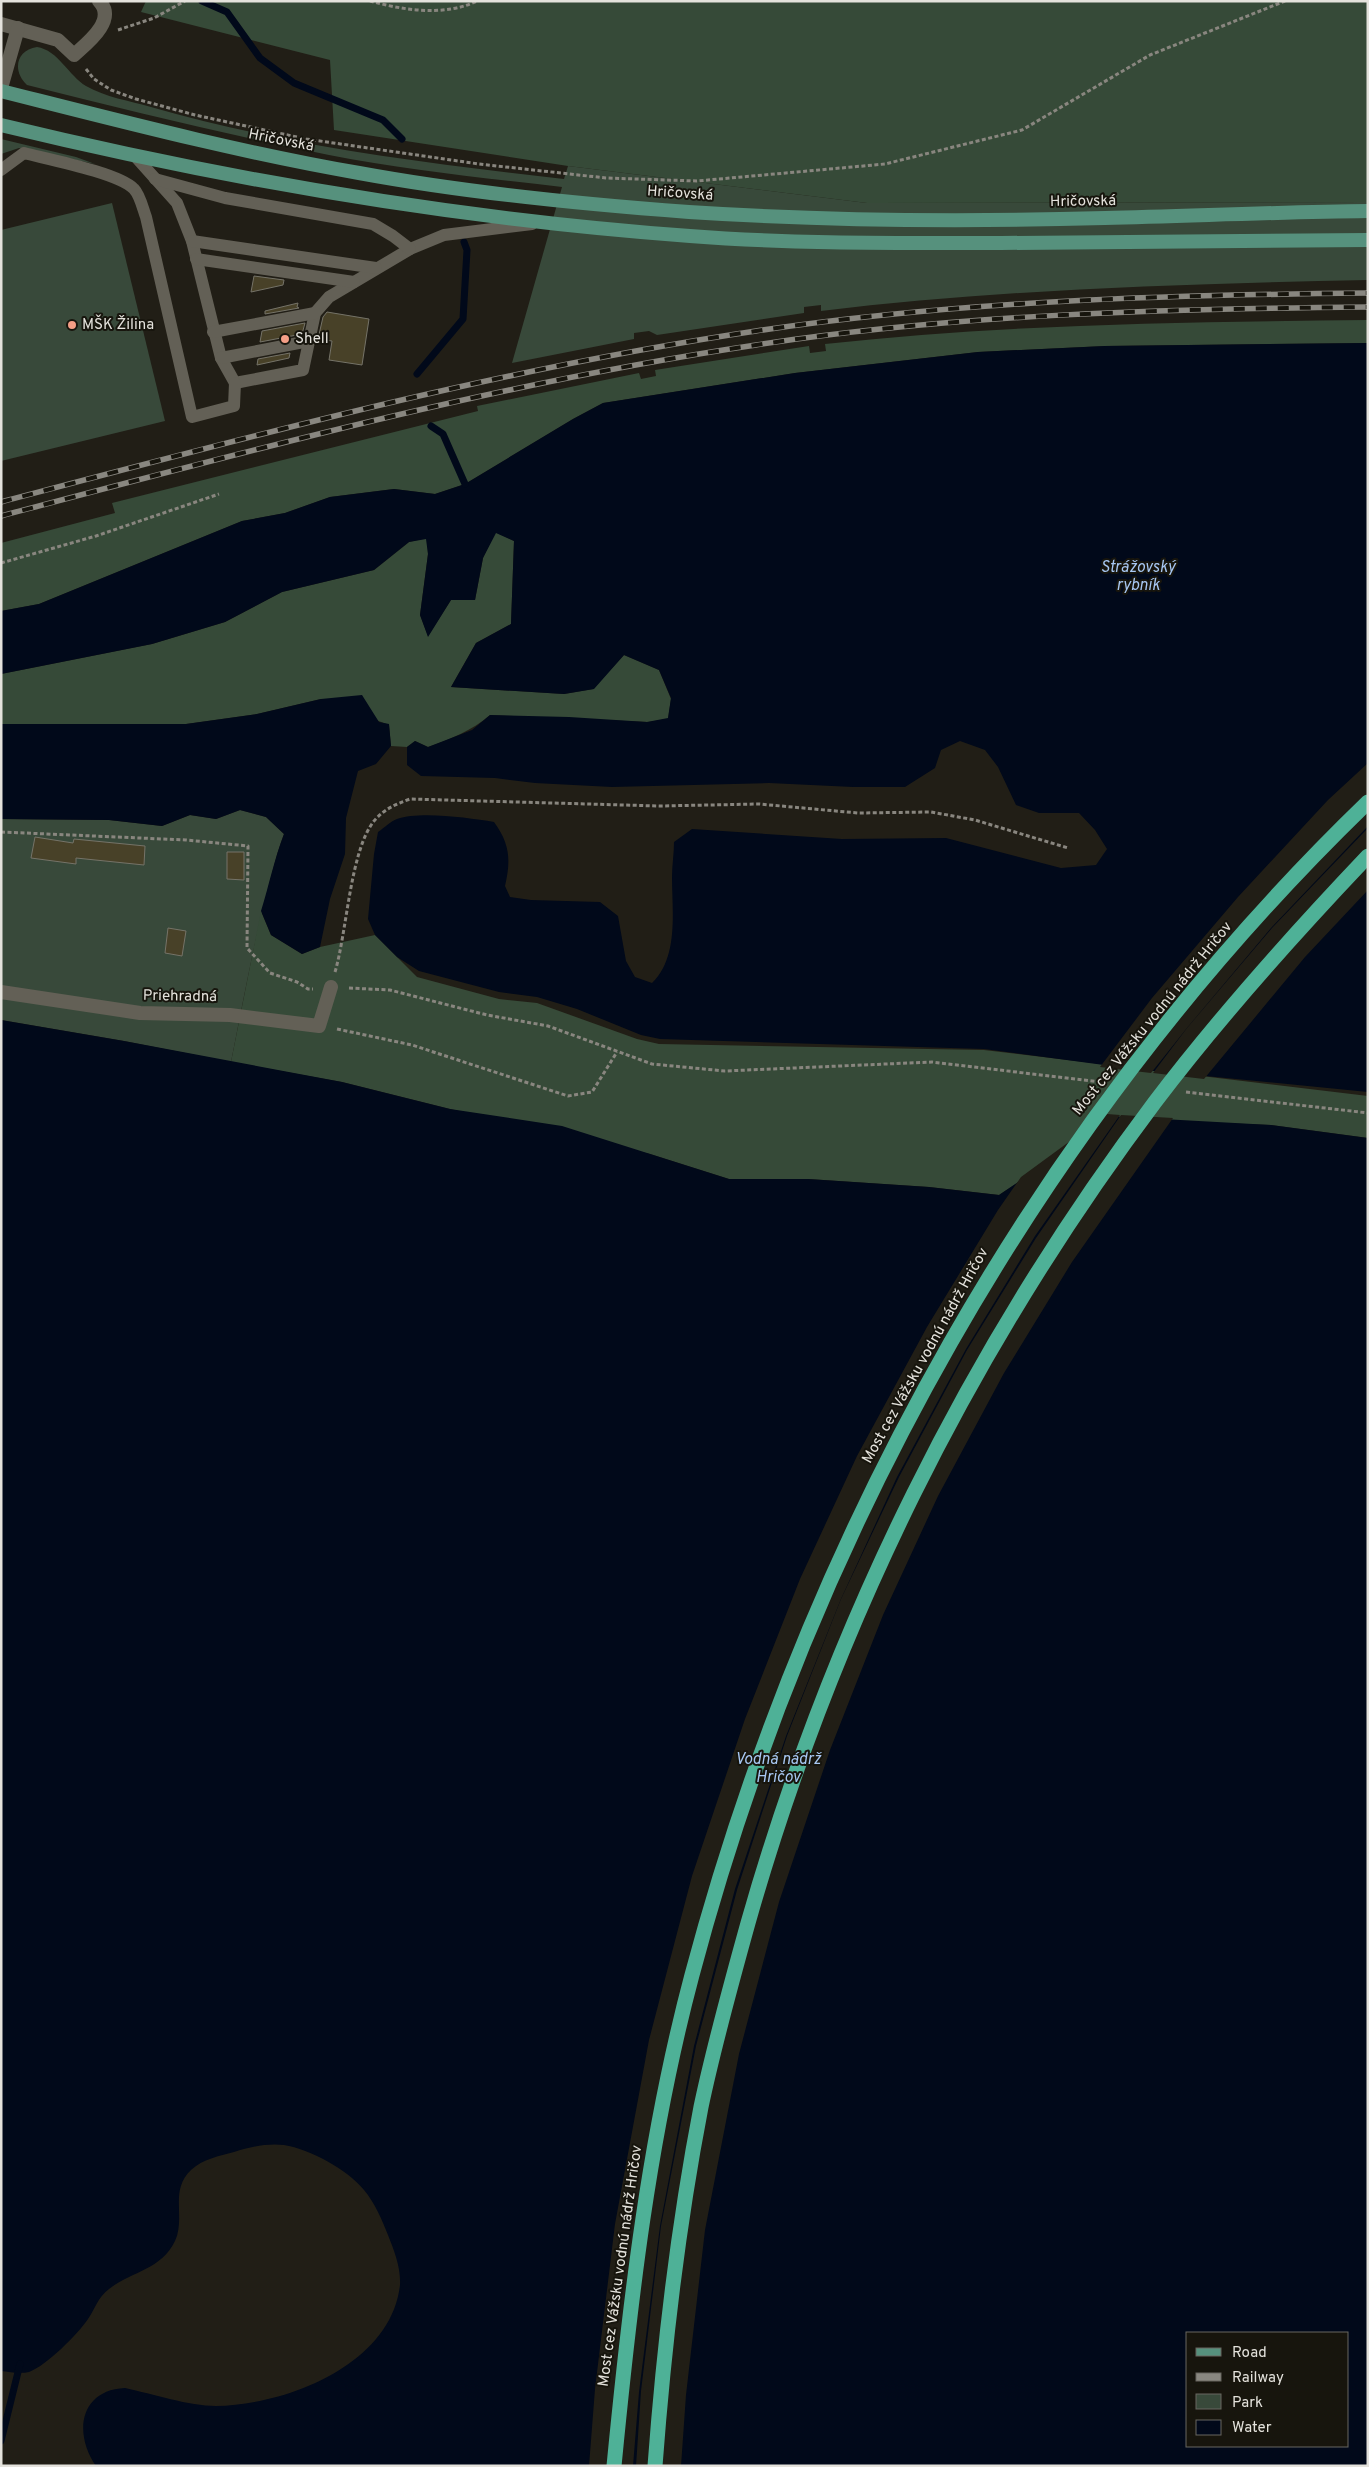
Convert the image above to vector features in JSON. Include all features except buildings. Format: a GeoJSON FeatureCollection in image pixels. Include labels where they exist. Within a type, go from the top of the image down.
{"type":"FeatureCollection","features":[{"type":"Feature","properties":{"kind":"highway","name":"Most cez Vážsku vodnú nádrž Hričov"},"geometry":{"type":"LineString","coordinates":[[614,2466],[643,2213],[665,2091],[691,1978],[728,1848],[762,1750],[803,1644],[853,1530],[906,1422],[965,1318],[1016,1233],[1080,1139],[1164,1028],[1214,968],[1259,916],[1368,802]]}},
{"type":"Feature","properties":{"kind":"highway"},"geometry":{"type":"LineString","coordinates":[[655,2466],[663,2362],[681,2221],[702,2103],[729,1990],[766,1858],[799,1759],[838,1658],[886,1548],[940,1441],[1000,1335],[1049,1254],[1112,1162],[1157,1100],[1238,998],[1281,948],[1368,856]]}},
{"type":"Feature","properties":{"kind":"main road","name":"Hričovská"},"geometry":{"type":"LineString","coordinates":[[1,91],[243,151],[361,174],[454,188],[624,207],[755,215],[929,219],[1104,218],[1248,212],[1368,211]]}},
{"type":"Feature","properties":{"kind":"main road"},"geometry":{"type":"LineString","coordinates":[[1,125],[134,155],[357,198],[539,223],[692,236],[846,243],[1368,240]]}},
{"type":"Feature","properties":{"kind":"street"},"geometry":{"type":"LineString","coordinates":[[1,24],[58,40],[74,55],[98,34],[104,17],[100,1]]}},
{"type":"Feature","properties":{"kind":"street"},"geometry":{"type":"LineString","coordinates":[[1,88],[18,28]]}},
{"type":"Feature","properties":{"kind":"street"},"geometry":{"type":"LineString","coordinates":[[319,1026],[331,987]]}},
{"type":"Feature","properties":{"kind":"street","name":"Priehradná"},"geometry":{"type":"LineString","coordinates":[[1,992],[140,1013],[230,1014],[319,1026]]}},
{"type":"Feature","properties":{"kind":"lane"},"geometry":{"type":"LineString","coordinates":[[1,170],[24,153],[82,167],[110,176],[134,188],[146,217],[192,417],[234,406],[235,383],[221,358],[213,332],[192,241],[177,203],[134,155]]}},
{"type":"Feature","properties":{"kind":"lane"},"geometry":{"type":"LineString","coordinates":[[155,179],[225,198],[373,224],[410,249]]}},
{"type":"Feature","properties":{"kind":"lane"},"geometry":{"type":"LineString","coordinates":[[235,383],[303,370],[315,313],[329,298],[410,249],[444,235],[539,223]]}},
{"type":"Feature","properties":{"kind":"lane"},"geometry":{"type":"LineString","coordinates":[[192,241],[376,268]]}},
{"type":"Feature","properties":{"kind":"lane"},"geometry":{"type":"LineString","coordinates":[[196,259],[354,282]]}},
{"type":"Feature","properties":{"kind":"lane"},"geometry":{"type":"LineString","coordinates":[[213,332],[315,313]]}},
{"type":"Feature","properties":{"kind":"lane"},"geometry":{"type":"LineString","coordinates":[[221,358],[309,341]]}},
{"type":"Feature","properties":{"kind":"path"},"geometry":{"type":"LineString","coordinates":[[98,34],[122,30],[154,18],[185,1]]}},
{"type":"Feature","properties":{"kind":"path"},"geometry":{"type":"LineString","coordinates":[[370,1],[429,12],[469,5],[476,1]]}},
{"type":"Feature","properties":{"kind":"path"},"geometry":{"type":"LineString","coordinates":[[74,55],[94,79],[111,90],[196,115],[297,137],[479,164],[606,178],[697,181],[885,164],[1022,130],[1150,55],[1285,1]]}},
{"type":"Feature","properties":{"kind":"path"},"geometry":{"type":"LineString","coordinates":[[1,563],[96,536],[219,494]]}},
{"type":"Feature","properties":{"kind":"path"},"geometry":{"type":"LineString","coordinates":[[331,987],[341,952],[358,856],[366,835],[383,812],[395,804],[410,799],[659,806],[759,804],[858,813],[931,812],[975,820],[1068,848]]}},
{"type":"Feature","properties":{"kind":"path"},"geometry":{"type":"LineString","coordinates":[[1,832],[186,840],[248,846],[247,948],[270,973],[297,982],[308,989],[331,987],[390,990],[487,1015],[548,1026],[652,1064],[725,1071],[932,1062],[1107,1082]]}},
{"type":"Feature","properties":{"kind":"path"},"geometry":{"type":"LineString","coordinates":[[319,1026],[412,1045],[568,1096],[592,1092],[617,1052]]}},
{"type":"Feature","properties":{"kind":"path"},"geometry":{"type":"LineString","coordinates":[[1185,1092],[1368,1113]]}},
{"type":"Feature","properties":{"kind":"green space"},"geometry":{"type":"Polygon","coordinates":[[[146,1],[1368,1],[1368,202],[867,203],[568,166],[334,130],[330,60],[141,12],[146,1]]]}},
{"type":"Feature","properties":{"kind":"green space"},"geometry":{"type":"Polygon","coordinates":[[[37,47],[51,53],[80,82],[93,90],[202,121],[356,152],[564,179],[568,166],[867,203],[1368,202],[1368,280],[1094,289],[958,297],[821,311],[821,305],[804,307],[804,313],[657,335],[649,331],[634,333],[634,339],[512,363],[562,187],[474,177],[329,155],[215,131],[27,85],[19,74],[18,62],[24,52],[37,47]]]}},
{"type":"Feature","properties":{"kind":"green space"},"geometry":{"type":"Polygon","coordinates":[[[1,139],[76,157],[95,164],[19,148],[1,154],[1,139]]]}},
{"type":"Feature","properties":{"kind":"green space","name":"MŠK Žilina"},"geometry":{"type":"Polygon","coordinates":[[[112,203],[165,421],[1,461],[1,230],[112,203]]]}},
{"type":"Feature","properties":{"kind":"green space"},"geometry":{"type":"Polygon","coordinates":[[[1368,320],[1368,343],[1105,346],[978,352],[795,373],[603,403],[465,484],[435,494],[394,489],[330,497],[285,513],[242,521],[39,604],[1,611],[1,543],[115,513],[112,503],[478,411],[477,406],[639,373],[641,379],[656,376],[655,370],[809,346],[810,353],[826,351],[825,344],[893,337],[1096,325],[1368,320]]]}},
{"type":"Feature","properties":{"kind":"green space"},"geometry":{"type":"Polygon","coordinates":[[[495,532],[514,541],[511,624],[476,643],[451,687],[564,694],[593,689],[624,655],[659,670],[671,699],[668,719],[648,722],[490,715],[476,726],[461,734],[428,747],[415,741],[407,747],[391,746],[389,725],[321,699],[257,714],[186,724],[1,724],[1,674],[152,644],[225,622],[282,592],[374,570],[409,542],[427,538],[428,554],[420,615],[428,636],[451,600],[475,600],[483,558],[495,532]]]}},
{"type":"Feature","properties":{"kind":"green space"},"geometry":{"type":"Polygon","coordinates":[[[240,810],[266,817],[284,834],[259,926],[231,1062],[1,1020],[1,819],[109,820],[162,826],[190,815],[216,819],[240,810]]]}},
{"type":"Feature","properties":{"kind":"green space"},"geometry":{"type":"Polygon","coordinates":[[[261,911],[271,935],[302,954],[320,947],[375,935],[417,977],[499,999],[537,1003],[637,1039],[659,1044],[984,1050],[1368,1096],[1368,1138],[1271,1125],[1168,1121],[1057,1156],[999,1195],[929,1187],[808,1179],[729,1179],[650,1154],[450,1109],[342,1082],[231,1062],[261,911]]]}},
{"type":"Feature","properties":{"kind":"water","name":"Strážovský rybník"},"geometry":{"type":"Polygon","coordinates":[[[1368,343],[1368,1092],[1134,1069],[984,1049],[660,1039],[641,1035],[577,1009],[537,997],[499,992],[419,971],[397,957],[375,935],[368,919],[378,832],[395,820],[407,817],[432,815],[494,822],[503,838],[508,853],[505,886],[510,897],[531,900],[600,902],[618,916],[626,961],[635,977],[652,983],[661,972],[667,960],[670,947],[673,919],[672,877],[674,842],[692,829],[842,839],[946,838],[1061,868],[1096,865],[1107,849],[1095,830],[1079,813],[1039,813],[1016,805],[998,767],[985,750],[960,741],[941,750],[935,768],[905,787],[853,787],[769,783],[612,787],[535,783],[495,778],[421,776],[407,765],[407,747],[415,741],[428,747],[472,730],[490,715],[569,717],[647,722],[668,718],[671,698],[659,670],[624,655],[594,689],[564,694],[451,687],[476,643],[511,624],[514,541],[496,533],[483,558],[475,600],[451,600],[428,637],[420,615],[428,554],[426,539],[409,542],[374,570],[282,592],[225,622],[152,644],[1,674],[1,611],[39,604],[242,521],[285,513],[330,497],[394,489],[435,494],[465,484],[603,403],[795,373],[978,352],[1105,346],[1368,343]]]}},
{"type":"Feature","properties":{"kind":"water"},"geometry":{"type":"Polygon","coordinates":[[[362,695],[379,722],[389,724],[391,746],[376,764],[358,771],[346,818],[345,854],[330,899],[320,947],[302,954],[271,935],[261,911],[284,834],[266,817],[240,810],[216,819],[190,815],[162,826],[109,820],[1,819],[1,724],[186,724],[257,714],[321,699],[362,695]]]}},
{"type":"Feature","properties":{"kind":"water","name":"Vodná nádrž Hričov"},"geometry":{"type":"Polygon","coordinates":[[[1,1020],[342,1082],[450,1109],[562,1126],[729,1179],[808,1179],[929,1187],[999,1195],[1057,1156],[1108,1116],[1271,1125],[1368,1138],[1368,2466],[96,2466],[84,2440],[83,2427],[85,2415],[90,2405],[98,2396],[125,2388],[183,2402],[216,2406],[244,2404],[273,2398],[303,2388],[331,2375],[356,2358],[377,2338],[392,2313],[400,2285],[398,2266],[393,2247],[383,2223],[368,2195],[357,2182],[339,2168],[317,2156],[284,2145],[252,2147],[206,2161],[191,2170],[184,2178],[181,2187],[178,2232],[169,2251],[154,2264],[105,2292],[88,2319],[61,2349],[36,2369],[19,2373],[1,2371],[1,1020]]]}},
{"type":"Feature","properties":{"kind":"pier"},"geometry":{"type":"Polygon","coordinates":[[[1368,763],[1368,826],[1271,928],[1151,1073],[1100,1067],[1152,998],[1238,897],[1328,800],[1368,763]]]}},
{"type":"Feature","properties":{"kind":"pier"},"geometry":{"type":"Polygon","coordinates":[[[1368,828],[1368,890],[1305,957],[1204,1079],[1153,1073],[1187,1028],[1272,928],[1368,828]]]}},
{"type":"Feature","properties":{"kind":"pier"},"geometry":{"type":"Polygon","coordinates":[[[1107,1114],[1120,1115],[1035,1236],[966,1349],[897,1477],[841,1599],[786,1736],[735,1889],[694,2046],[660,2226],[639,2392],[633,2466],[589,2466],[595,2389],[615,2224],[649,2040],[692,1876],[745,1719],[800,1579],[857,1456],[927,1327],[998,1210],[1021,1177],[1107,1114]]]}},
{"type":"Feature","properties":{"kind":"pier"},"geometry":{"type":"Polygon","coordinates":[[[1121,1115],[1173,1118],[1072,1262],[1004,1373],[938,1496],[883,1615],[830,1750],[779,1902],[739,2054],[705,2230],[686,2395],[681,2466],[636,2466],[641,2391],[661,2226],[696,2046],[737,1890],[787,1736],[841,1599],[899,1477],[967,1350],[1036,1238],[1121,1115]]]}},
{"type":"Feature","properties":{"kind":"waterway"},"geometry":{"type":"LineString","coordinates":[[202,1],[227,12],[260,58],[294,83],[383,120],[402,139]]}},
{"type":"Feature","properties":{"kind":"waterway"},"geometry":{"type":"LineString","coordinates":[[417,374],[463,319],[467,250],[464,242]]}},
{"type":"Feature","properties":{"kind":"waterway"},"geometry":{"type":"LineString","coordinates":[[431,426],[443,434],[465,484]]}},
{"type":"Feature","properties":{"kind":"waterway"},"geometry":{"type":"LineString","coordinates":[[1,2441],[20,2364]]}},
{"type":"Feature","properties":{"kind":"railway"},"geometry":{"type":"LineString","coordinates":[[1,502],[282,429],[471,384],[565,364],[756,331],[832,321],[984,306],[1138,298],[1368,293]]}},
{"type":"Feature","properties":{"kind":"railway"},"geometry":{"type":"LineString","coordinates":[[1,516],[282,443],[471,398],[565,378],[756,345],[908,326],[1061,315],[1214,309],[1368,307]]}},
{"type":"Feature","properties":{"kind":"place","name":"MŠK Žilina"},"geometry":{"type":"Point","coordinates":[72,325]}},
{"type":"Feature","properties":{"kind":"place","name":"Shell"},"geometry":{"type":"Point","coordinates":[285,339]}}]}
